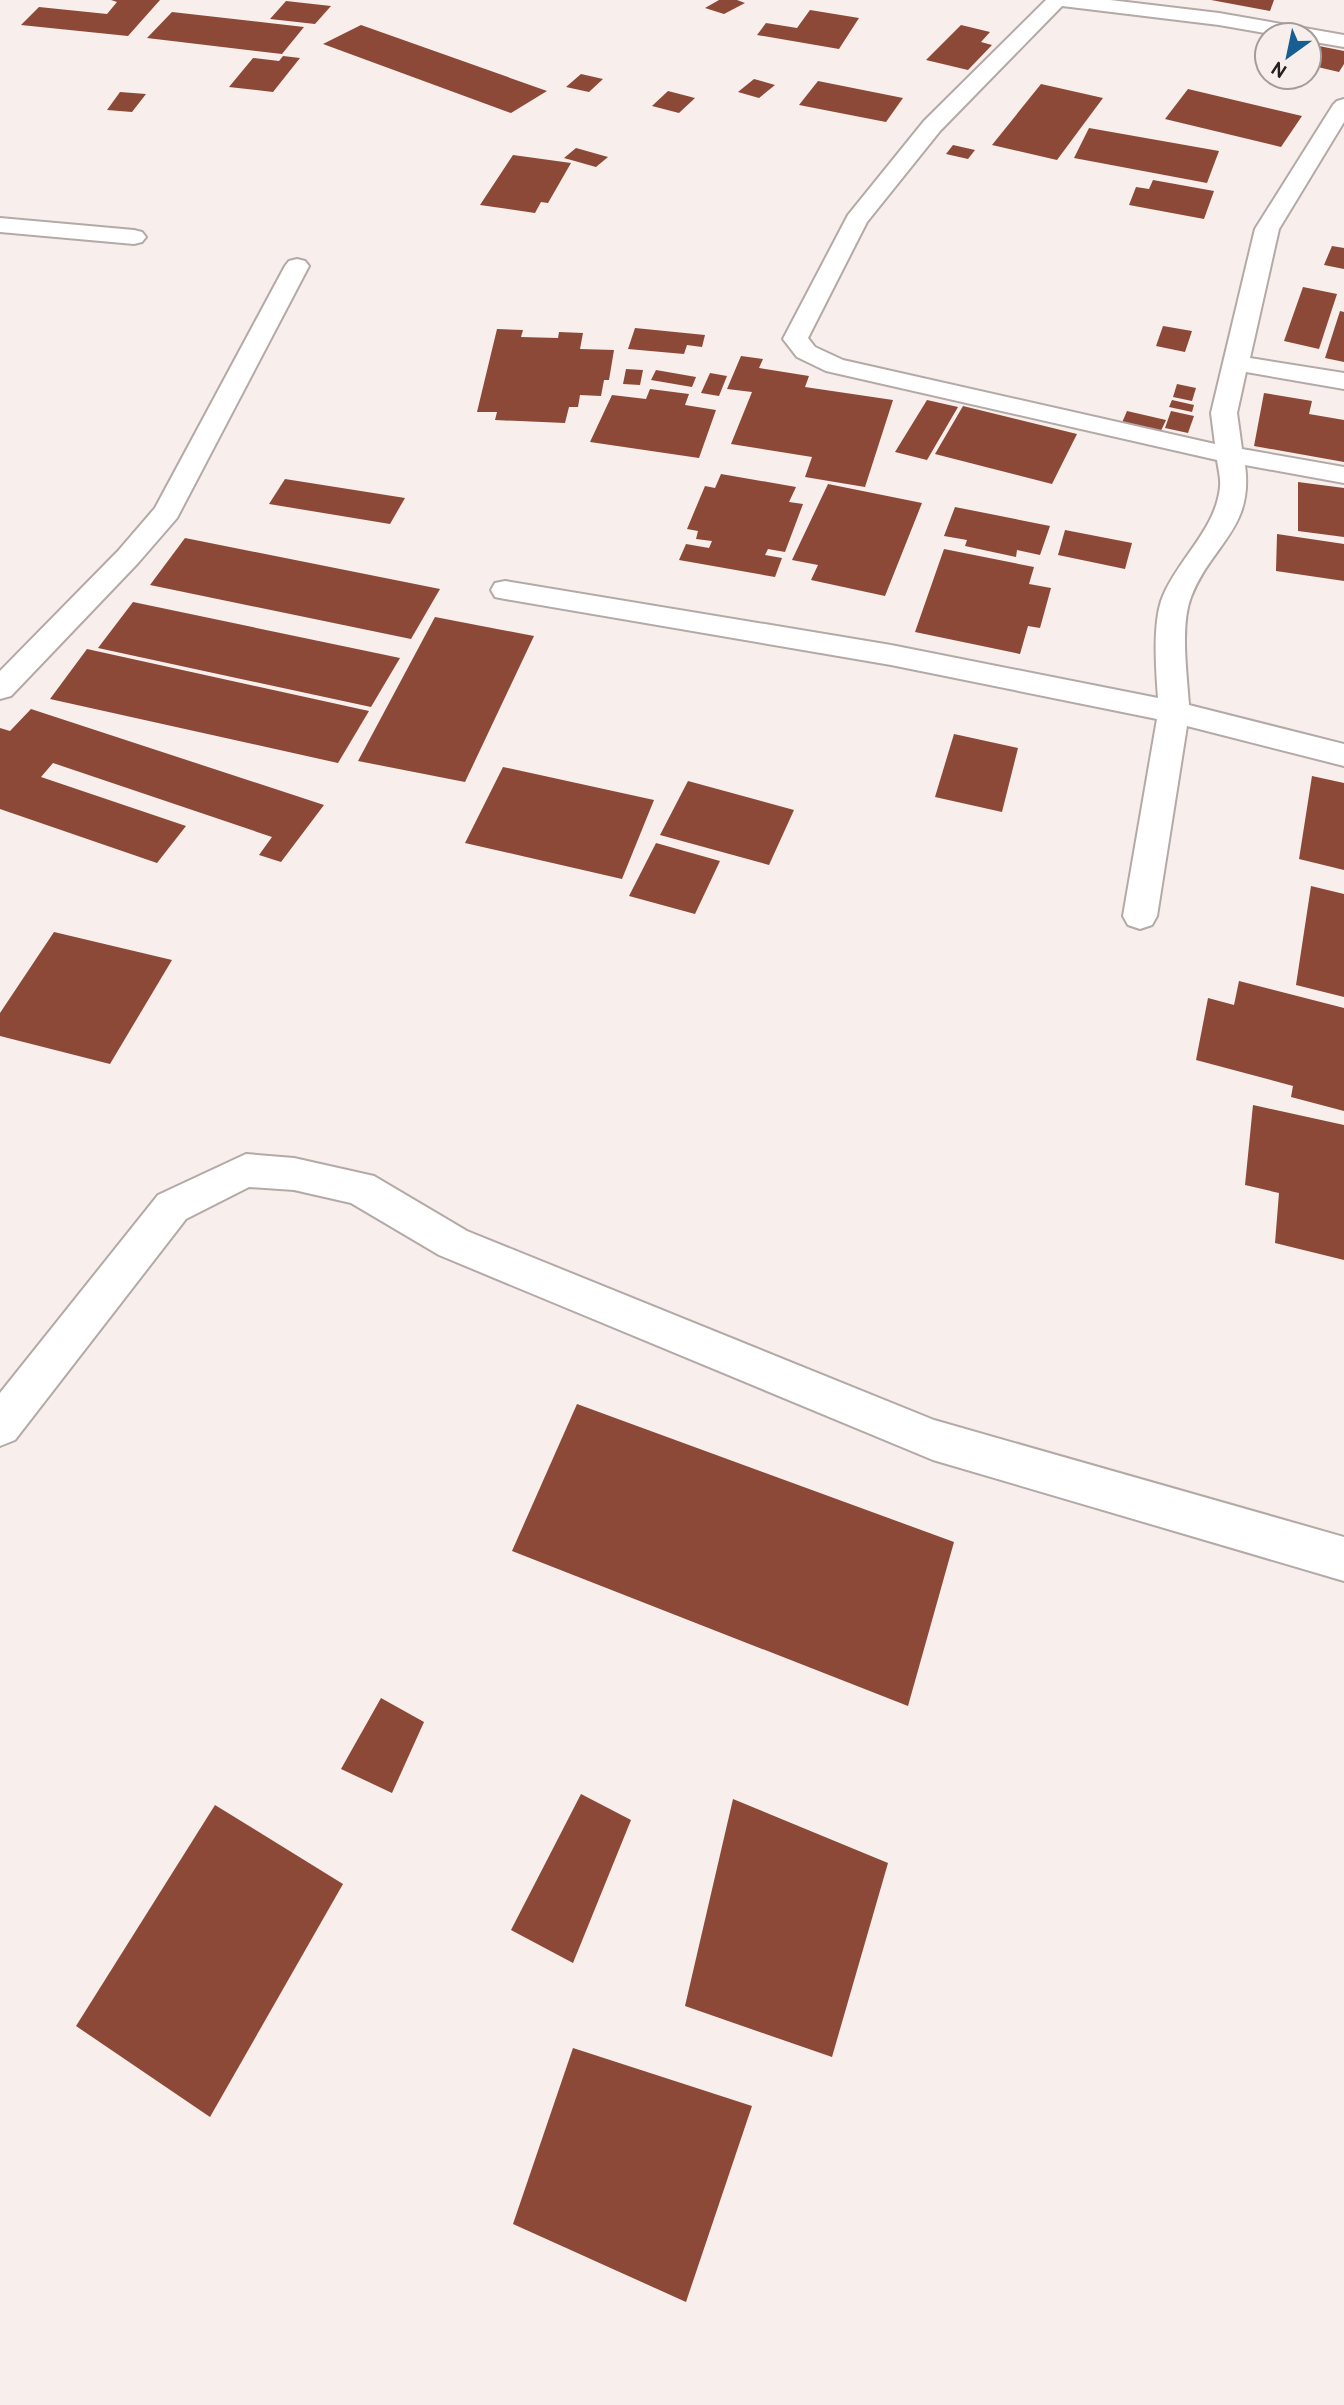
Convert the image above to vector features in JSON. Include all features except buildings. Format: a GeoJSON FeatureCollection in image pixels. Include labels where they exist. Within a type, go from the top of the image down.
{"type":"FeatureCollection","features":[{"type":"Feature","properties":{"kind":"street"},"geometry":{"type":"LineString","coordinates":[[1344,41],[1219,19],[1059,0],[932,126],[856,220],[795,339],[806,352],[835,366],[1083,425],[1229,456],[1344,475]]}},
{"type":"Feature","properties":{"kind":"street"},"geometry":{"type":"LineString","coordinates":[[1140,916],[1174,712],[1170,650],[1176,598],[1201,555],[1225,522],[1234,486],[1224,413],[1267,229],[1344,105]]}},
{"type":"Feature","properties":{"kind":"street"},"geometry":{"type":"LineString","coordinates":[[0,225],[134,237]]}},
{"type":"Feature","properties":{"kind":"street"},"geometry":{"type":"LineString","coordinates":[[0,689],[128,557],[167,512],[297,266]]}},
{"type":"Feature","properties":{"kind":"street"},"geometry":{"type":"LineString","coordinates":[[1237,363],[1344,381]]}},
{"type":"Feature","properties":{"kind":"street"},"geometry":{"type":"LineString","coordinates":[[505,590],[891,655],[1174,712],[1344,755]]}},
{"type":"Feature","properties":{"kind":"street"},"geometry":{"type":"LineString","coordinates":[[0,1426],[172,1207],[246,1170],[294,1174],[360,1188],[453,1243],[933,1440],[1344,1559]]}}]}
